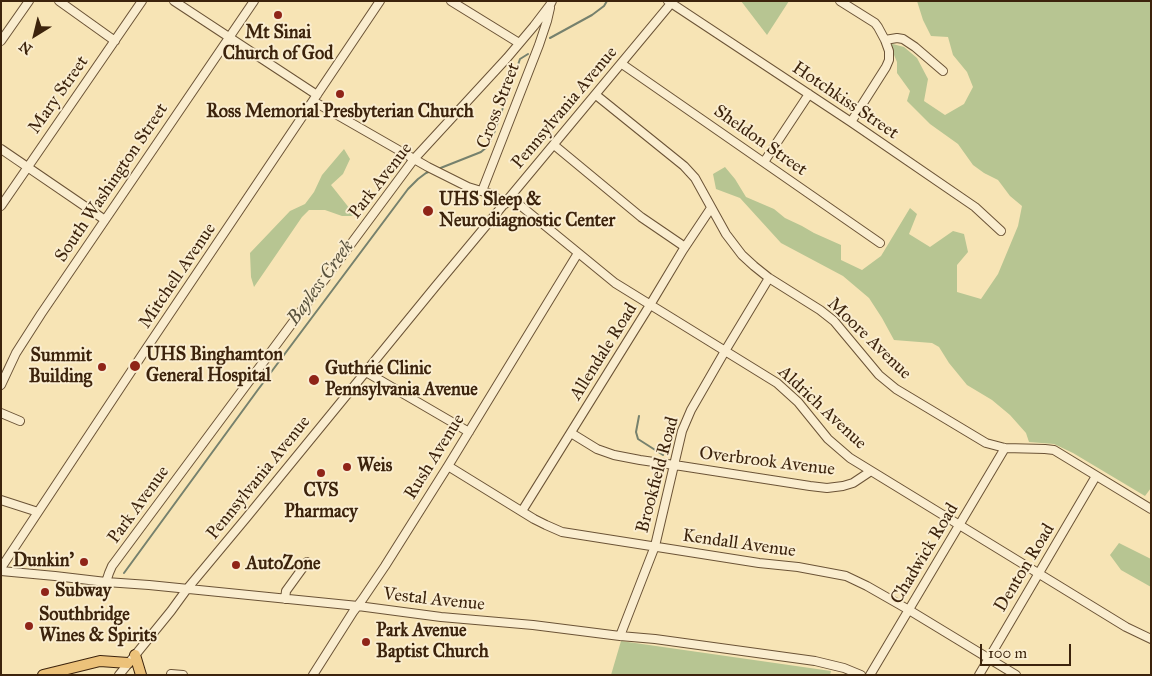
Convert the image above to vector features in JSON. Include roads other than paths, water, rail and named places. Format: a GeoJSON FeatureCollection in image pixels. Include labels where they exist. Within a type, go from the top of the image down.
{"type":"FeatureCollection","features":[{"type":"Feature","properties":{"kind":"main road"},"geometry":{"type":"LineString","coordinates":[[43,675],[100,661],[132,659],[140,675]]}},
{"type":"Feature","properties":{"kind":"street"},"geometry":{"type":"LineString","coordinates":[[1,41],[29,1]]}},
{"type":"Feature","properties":{"kind":"street"},"geometry":{"type":"LineString","coordinates":[[59,1],[115,41]]}},
{"type":"Feature","properties":{"kind":"street","name":"Mary Street"},"geometry":{"type":"LineString","coordinates":[[1,206],[142,1]]}},
{"type":"Feature","properties":{"kind":"street"},"geometry":{"type":"LineString","coordinates":[[174,1],[315,98],[414,159],[468,187],[508,201]]}},
{"type":"Feature","properties":{"kind":"street","name":"South Washington Street"},"geometry":{"type":"LineString","coordinates":[[1,385],[16,353],[254,1]]}},
{"type":"Feature","properties":{"kind":"street","name":"Mitchell Avenue"},"geometry":{"type":"LineString","coordinates":[[1,569],[380,1]]}},
{"type":"Feature","properties":{"kind":"street"},"geometry":{"type":"LineString","coordinates":[[450,1],[519,43]]}},
{"type":"Feature","properties":{"kind":"street"},"geometry":{"type":"LineString","coordinates":[[840,1],[875,23],[889,51],[889,60],[886,67],[851,122]]}},
{"type":"Feature","properties":{"kind":"street","name":"Pennsylvania Avenue"},"geometry":{"type":"LineString","coordinates":[[119,675],[187,589],[435,287],[622,64],[671,2]]}},
{"type":"Feature","properties":{"kind":"street","name":"Hotchkiss Street"},"geometry":{"type":"LineString","coordinates":[[671,2],[974,207],[1001,231]]}},
{"type":"Feature","properties":{"kind":"street","name":"Park Avenue"},"geometry":{"type":"LineString","coordinates":[[106,582],[112,566],[414,159],[507,58],[551,3]]}},
{"type":"Feature","properties":{"kind":"street","name":"Cross Street"},"geometry":{"type":"LineString","coordinates":[[482,191],[539,45],[551,3]]}},
{"type":"Feature","properties":{"kind":"street"},"geometry":{"type":"LineString","coordinates":[[885,40],[903,39],[943,71]]}},
{"type":"Feature","properties":{"kind":"street","name":"Sheldon Street"},"geometry":{"type":"LineString","coordinates":[[622,64],[880,243]]}},
{"type":"Feature","properties":{"kind":"street","name":"Moore Avenue"},"geometry":{"type":"LineString","coordinates":[[596,94],[690,172],[699,184],[726,234],[742,255],[769,278],[834,321],[880,375],[896,389],[986,443],[1005,448],[1045,448],[1054,450],[1151,509]]}},
{"type":"Feature","properties":{"kind":"street"},"geometry":{"type":"LineString","coordinates":[[764,162],[809,94]]}},
{"type":"Feature","properties":{"kind":"street"},"geometry":{"type":"LineString","coordinates":[[554,145],[641,217],[685,246]]}},
{"type":"Feature","properties":{"kind":"street"},"geometry":{"type":"LineString","coordinates":[[1,148],[105,220]]}},
{"type":"Feature","properties":{"kind":"street","name":"Aldrich Avenue"},"geometry":{"type":"LineString","coordinates":[[508,201],[615,283],[777,383],[798,402],[828,439],[850,458],[1126,627],[1151,639]]}},
{"type":"Feature","properties":{"kind":"street","name":"Allendale Road"},"geometry":{"type":"LineString","coordinates":[[522,512],[685,246],[711,208]]}},
{"type":"Feature","properties":{"kind":"street","name":"Rush Avenue"},"geometry":{"type":"LineString","coordinates":[[313,675],[448,466],[578,253]]}},
{"type":"Feature","properties":{"kind":"street","name":"Brookfield Road"},"geometry":{"type":"LineString","coordinates":[[620,636],[655,546],[682,431],[691,410],[724,350],[769,278]]}},
{"type":"Feature","properties":{"kind":"street"},"geometry":{"type":"LineString","coordinates":[[366,372],[469,432]]}},
{"type":"Feature","properties":{"kind":"street"},"geometry":{"type":"LineString","coordinates":[[1,413],[20,420]]}},
{"type":"Feature","properties":{"kind":"street","name":"Overbrook Avenue"},"geometry":{"type":"LineString","coordinates":[[571,433],[597,449],[640,460],[827,488],[854,483],[872,471]]}},
{"type":"Feature","properties":{"kind":"street","name":"Chadwick Road"},"geometry":{"type":"LineString","coordinates":[[870,675],[1005,448]]}},
{"type":"Feature","properties":{"kind":"street","name":"Kendall Avenue"},"geometry":{"type":"LineString","coordinates":[[448,466],[522,512],[562,532],[759,563],[798,567],[846,576],[909,610],[1016,675]]}},
{"type":"Feature","properties":{"kind":"street","name":"Denton Road"},"geometry":{"type":"LineString","coordinates":[[978,675],[1096,476]]}},
{"type":"Feature","properties":{"kind":"street"},"geometry":{"type":"LineString","coordinates":[[1,500],[38,512]]}},
{"type":"Feature","properties":{"kind":"street"},"geometry":{"type":"LineString","coordinates":[[285,599],[286,590],[307,562]]}},
{"type":"Feature","properties":{"kind":"street","name":"Vestal Avenue"},"geometry":{"type":"LineString","coordinates":[[1,569],[106,582],[358,606],[441,617],[655,638],[815,661],[844,668],[861,675]]}},
{"type":"Feature","properties":{"kind":"street"},"geometry":{"type":"LineString","coordinates":[[171,674],[183,675]]}},
{"type":"Feature","properties":{"kind":"waterway","name":"Bayless Creek"},"geometry":{"type":"LineString","coordinates":[[550,38],[592,15],[604,6],[607,1]]}},
{"type":"Feature","properties":{"kind":"waterway","name":"Bayless Creek"},"geometry":{"type":"LineString","coordinates":[[438,169],[481,152],[488,146],[520,59],[528,54]]}},
{"type":"Feature","properties":{"kind":"waterway","name":"Bayless Creek"},"geometry":{"type":"LineString","coordinates":[[124,573],[408,189],[418,179],[431,171]]}},
{"type":"Feature","properties":{"kind":"waterway"},"geometry":{"type":"LineString","coordinates":[[639,416],[636,432],[638,439],[663,455]]}},
{"type":"Feature","properties":{"kind":"place","name":"Mt Sinai Church of God"},"geometry":{"type":"Point","coordinates":[278,15]}},
{"type":"Feature","properties":{"kind":"place","name":"Ross Memorial Presbyterian Church"},"geometry":{"type":"Point","coordinates":[340,94]}},
{"type":"Feature","properties":{"kind":"place","name":"UHS Sleep & Neurodiagnostic Center"},"geometry":{"type":"Point","coordinates":[428,211]}},
{"type":"Feature","properties":{"kind":"place","name":"UHS Binghamton General Hospital"},"geometry":{"type":"Point","coordinates":[135,366]}},
{"type":"Feature","properties":{"kind":"place","name":"Summit Building"},"geometry":{"type":"Point","coordinates":[102,367]}},
{"type":"Feature","properties":{"kind":"place","name":"Guthrie Clinic Pennsylvania Avenue"},"geometry":{"type":"Point","coordinates":[314,380]}},
{"type":"Feature","properties":{"kind":"place","name":"Weis"},"geometry":{"type":"Point","coordinates":[347,467]}},
{"type":"Feature","properties":{"kind":"place","name":"CVS Pharmacy"},"geometry":{"type":"Point","coordinates":[321,473]}},
{"type":"Feature","properties":{"kind":"place","name":"Dunkin'"},"geometry":{"type":"Point","coordinates":[84,562]}},
{"type":"Feature","properties":{"kind":"place","name":"AutoZone"},"geometry":{"type":"Point","coordinates":[236,565]}},
{"type":"Feature","properties":{"kind":"place","name":"Subway"},"geometry":{"type":"Point","coordinates":[45,592]}},
{"type":"Feature","properties":{"kind":"place","name":"Southbridge Wines & Spirits"},"geometry":{"type":"Point","coordinates":[29,626]}},
{"type":"Feature","properties":{"kind":"place","name":"Park Avenue Baptist Church"},"geometry":{"type":"Point","coordinates":[366,642]}}]}
